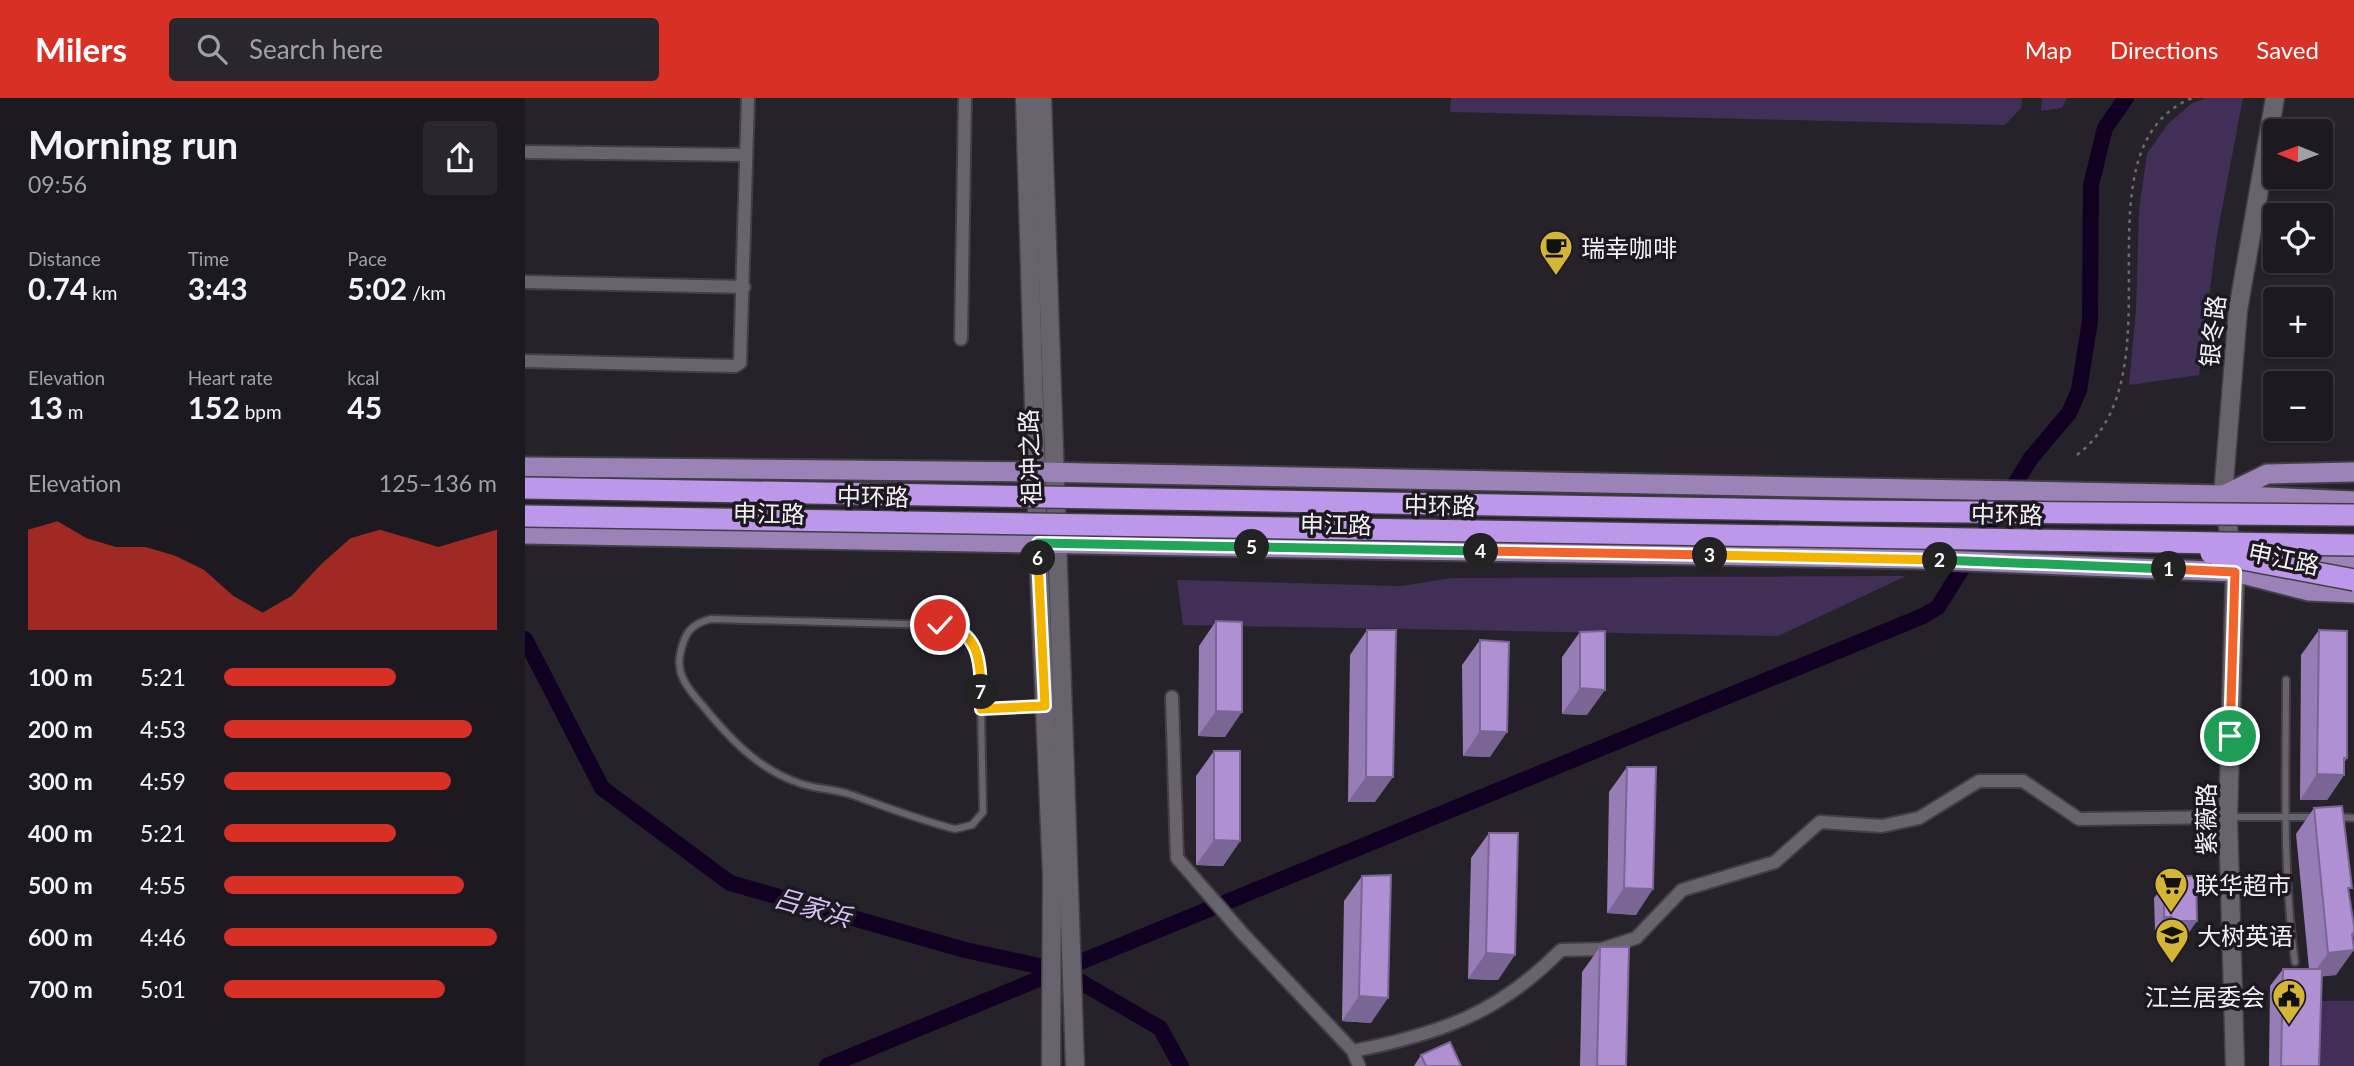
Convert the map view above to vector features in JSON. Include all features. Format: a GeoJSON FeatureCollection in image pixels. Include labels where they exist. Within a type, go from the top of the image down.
{"type":"FeatureCollection","features":[{"type":"Feature","properties":{"kind":"highway","name":"中环路"},"geometry":{"type":"LineString","coordinates":[[525,488],[1846,511],[2354,515]]}},
{"type":"Feature","properties":{"kind":"highway","name":"中环路"},"geometry":{"type":"LineString","coordinates":[[525,516],[2354,545]]}},
{"type":"Feature","properties":{"kind":"highway"},"geometry":{"type":"LineString","coordinates":[[2168,543],[2354,580]]}},
{"type":"Feature","properties":{"kind":"main road","name":"祖冲之路"},"geometry":{"type":"LineString","coordinates":[[1025,98],[1044,473],[1060,877],[1051,1061]]}},
{"type":"Feature","properties":{"kind":"main road","name":"祖冲之路"},"geometry":{"type":"LineString","coordinates":[[1042,98],[1044,473]]}},
{"type":"Feature","properties":{"kind":"main road","name":"银冬路"},"geometry":{"type":"LineString","coordinates":[[2235,572],[2223,495],[2238,310],[2275,98]]}},
{"type":"Feature","properties":{"kind":"main road","name":"申江路"},"geometry":{"type":"LineString","coordinates":[[525,467],[1044,473],[2223,495],[2354,501]]}},
{"type":"Feature","properties":{"kind":"main road"},"geometry":{"type":"LineString","coordinates":[[2223,495],[2267,474],[2354,472]]}},
{"type":"Feature","properties":{"kind":"main road","name":"申江路"},"geometry":{"type":"LineString","coordinates":[[525,534],[2014,562],[2235,572],[2309,591],[2354,593]]}},
{"type":"Feature","properties":{"kind":"main road","name":"祖冲之路"},"geometry":{"type":"LineString","coordinates":[[1047,543],[1045,706],[1074,1063]]}},
{"type":"Feature","properties":{"kind":"main road"},"geometry":{"type":"LineString","coordinates":[[2235,572],[2354,565]]}},
{"type":"Feature","properties":{"kind":"main road","name":"紫薇路"},"geometry":{"type":"LineString","coordinates":[[2235,572],[2228,817],[2235,1066]]}},
{"type":"Feature","properties":{"kind":"street"},"geometry":{"type":"LineString","coordinates":[[525,361],[735,366],[740,363],[748,98]]}},
{"type":"Feature","properties":{"kind":"street"},"geometry":{"type":"LineString","coordinates":[[961,339],[965,98]]}},
{"type":"Feature","properties":{"kind":"street"},"geometry":{"type":"LineString","coordinates":[[525,152],[746,155]]}},
{"type":"Feature","properties":{"kind":"street"},"geometry":{"type":"LineString","coordinates":[[525,282],[744,287]]}},
{"type":"Feature","properties":{"kind":"street"},"geometry":{"type":"LineString","coordinates":[[1172,697],[1177,858],[1243,934],[1353,1051],[1359,1066]]}},
{"type":"Feature","properties":{"kind":"street"},"geometry":{"type":"LineString","coordinates":[[1353,1051],[1415,1039],[1483,1012],[1534,978],[1561,950],[1602,949],[1636,938],[1682,890],[1775,862],[1820,822],[1882,826],[1919,818],[1979,780],[2023,781],[2079,819],[2228,817]]}},
{"type":"Feature","properties":{"kind":"lane"},"geometry":{"type":"LineString","coordinates":[[711,619],[950,626],[966,634],[980,658],[981,709],[983,811],[972,825],[955,829],[826,786],[804,785],[771,770],[725,733],[684,684],[678,664],[686,633],[695,623],[711,619]]}},
{"type":"Feature","properties":{"kind":"lane"},"geometry":{"type":"LineString","coordinates":[[2286,680],[2285,817],[2290,925],[2295,962]]}},
{"type":"Feature","properties":{"kind":"lane"},"geometry":{"type":"LineString","coordinates":[[981,709],[1045,706]]}},
{"type":"Feature","properties":{"kind":"lane"},"geometry":{"type":"LineString","coordinates":[[2228,817],[2354,818]]}},
{"type":"Feature","properties":{"kind":"path"},"geometry":{"type":"LineString","coordinates":[[2077,455],[2095,441],[2123,385],[2131,260],[2130,202],[2136,162],[2153,131],[2174,105],[2192,98]]}},
{"type":"Feature","properties":{"kind":"shaded area"},"geometry":{"type":"Polygon","coordinates":[[[1451,98],[2022,98],[2021,108],[2005,125],[1450,112],[1451,98]]]}},
{"type":"Feature","properties":{"kind":"shaded area"},"geometry":{"type":"Polygon","coordinates":[[[2042,98],[2067,98],[2062,108],[2041,111],[2042,98]]]}},
{"type":"Feature","properties":{"kind":"shaded area"},"geometry":{"type":"Polygon","coordinates":[[[2205,98],[2243,98],[2217,235],[2199,375],[2129,385],[2136,309],[2139,210],[2147,154],[2167,125],[2191,104],[2205,98]]]}},
{"type":"Feature","properties":{"kind":"shaded area"},"geometry":{"type":"Polygon","coordinates":[[[1906,576],[1778,636],[1183,625],[1177,580],[1401,586],[1452,578],[1906,576]]]}},
{"type":"Feature","properties":{"kind":"shaded area"},"geometry":{"type":"Polygon","coordinates":[[[2316,1001],[2354,1001],[2354,1066],[2313,1066],[2316,1001]]]}},
{"type":"Feature","properties":{"kind":"building"},"geometry":{"type":"Polygon","coordinates":[[[1216,621],[1242,622],[1242,712],[1216,711],[1216,621]]]}},
{"type":"Feature","properties":{"kind":"building"},"geometry":{"type":"Polygon","coordinates":[[[1367,630],[1396,630],[1393,777],[1366,777],[1367,630]]]}},
{"type":"Feature","properties":{"kind":"building"},"geometry":{"type":"Polygon","coordinates":[[[2319,630],[2347,631],[2347,758],[2344,758],[2344,775],[2317,774],[2319,630]]]}},
{"type":"Feature","properties":{"kind":"building"},"geometry":{"type":"Polygon","coordinates":[[[1605,631],[1605,690],[1580,688],[1580,632],[1605,631]]]}},
{"type":"Feature","properties":{"kind":"building"},"geometry":{"type":"Polygon","coordinates":[[[1480,640],[1509,642],[1507,732],[1480,731],[1480,640]]]}},
{"type":"Feature","properties":{"kind":"building"},"geometry":{"type":"Polygon","coordinates":[[[1214,751],[1240,751],[1240,841],[1214,840],[1214,751]]]}},
{"type":"Feature","properties":{"kind":"building"},"geometry":{"type":"Polygon","coordinates":[[[1627,767],[1656,767],[1653,889],[1624,888],[1627,767]]]}},
{"type":"Feature","properties":{"kind":"building"},"geometry":{"type":"Polygon","coordinates":[[[2342,806],[2352,888],[2348,888],[2354,926],[2354,950],[2328,953],[2314,808],[2342,806]]]}},
{"type":"Feature","properties":{"kind":"building"},"geometry":{"type":"Polygon","coordinates":[[[1489,833],[1518,833],[1515,955],[1486,953],[1489,833]]]}},
{"type":"Feature","properties":{"kind":"building"},"geometry":{"type":"Polygon","coordinates":[[[1391,875],[1388,998],[1359,996],[1362,876],[1391,875]]]}},
{"type":"Feature","properties":{"kind":"building"},"geometry":{"type":"Polygon","coordinates":[[[2171,876],[2196,876],[2197,921],[2172,921],[2172,917],[2164,917],[2164,885],[2171,885],[2171,876]]]}},
{"type":"Feature","properties":{"kind":"building"},"geometry":{"type":"Polygon","coordinates":[[[1600,947],[1629,947],[1626,1066],[1597,1066],[1600,947]]]}},
{"type":"Feature","properties":{"kind":"building"},"geometry":{"type":"Polygon","coordinates":[[[2283,969],[2322,969],[2319,1066],[2281,1066],[2283,969]]]}},
{"type":"Feature","properties":{"kind":"building"},"geometry":{"type":"Polygon","coordinates":[[[1450,1042],[1461,1066],[1426,1066],[1421,1055],[1450,1042]]]}},
{"type":"Feature","properties":{"kind":"waterway"},"geometry":{"type":"LineString","coordinates":[[827,1066],[1923,616],[1938,607],[2031,458],[2069,413],[2079,390],[2090,321],[2091,185],[2105,128],[2126,98]]}},
{"type":"Feature","properties":{"kind":"waterway","name":"吕家浜"},"geometry":{"type":"LineString","coordinates":[[525,639],[602,788],[730,883],[965,950],[1062,971],[1160,1028],[1181,1066]]}},
{"type":"Feature","properties":{"kind":"place","name":"瑞幸咖啡"},"geometry":{"type":"Point","coordinates":[1556,277]}},
{"type":"Feature","properties":{"kind":"place","name":"联华超市"},"geometry":{"type":"Point","coordinates":[2171,914]}},
{"type":"Feature","properties":{"kind":"place","name":"大树英语"},"geometry":{"type":"Point","coordinates":[2172,965]}},
{"type":"Feature","properties":{"kind":"place","name":"江兰居委会"},"geometry":{"type":"Point","coordinates":[2289,1026]}},
{"type":"Feature","properties":{"kind":"route"},"geometry":{"type":"LineString","coordinates":[[940,625],[950,626],[966,634],[974,644],[980,658],[981,709],[1045,706],[1038,543],[1917,559],[2235,572],[2230,736]]}}]}
